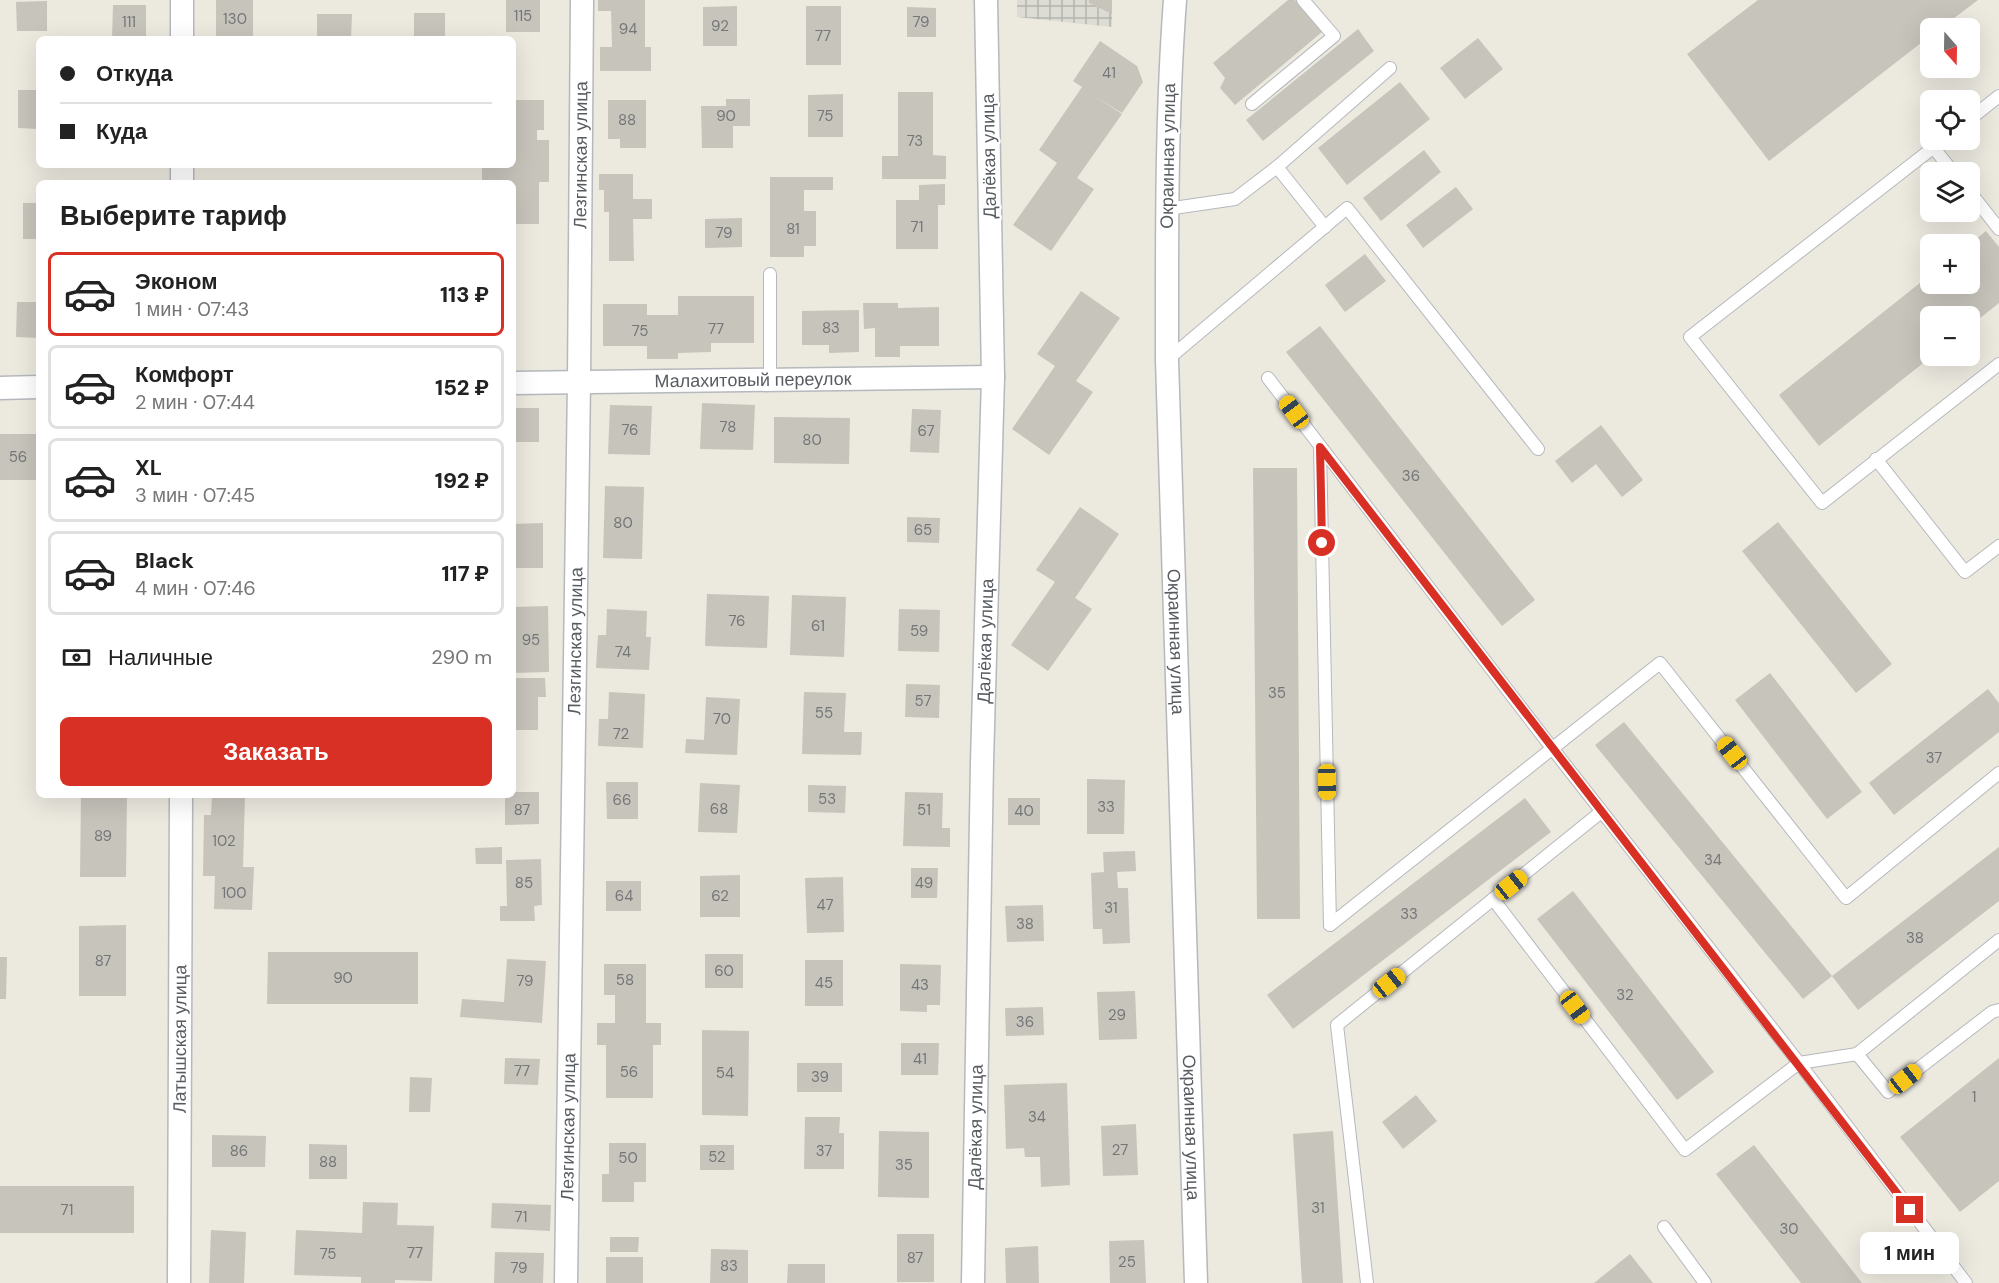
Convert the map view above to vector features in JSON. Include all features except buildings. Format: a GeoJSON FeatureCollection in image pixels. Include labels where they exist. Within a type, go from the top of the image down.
{"type":"FeatureCollection","features":[{"type":"Feature","properties":{"kind":"street"},"geometry":{"type":"LineString","coordinates":[[182,0],[182,36]]}},
{"type":"Feature","properties":{"kind":"street","name":"Лезгинская улица"},"geometry":{"type":"LineString","coordinates":[[566,1283],[582,0]]}},
{"type":"Feature","properties":{"kind":"street","name":"Далёкая улица"},"geometry":{"type":"LineString","coordinates":[[973,1283],[982,762],[993,377],[986,0]]}},
{"type":"Feature","properties":{"kind":"street","name":"Окраинная улица"},"geometry":{"type":"LineString","coordinates":[[1175,0],[1170,65],[1167,360],[1196,1283]]}},
{"type":"Feature","properties":{"kind":"street","name":"Малахитовый переулок"},"geometry":{"type":"LineString","coordinates":[[516,383],[993,377]]}},
{"type":"Feature","properties":{"kind":"street"},"geometry":{"type":"LineString","coordinates":[[0,388],[36,387]]}},
{"type":"Feature","properties":{"kind":"street","name":"Латышская улица"},"geometry":{"type":"LineString","coordinates":[[179,1283],[181,798]]}},
{"type":"Feature","properties":{"kind":"lane"},"geometry":{"type":"LineString","coordinates":[[1252,104],[1334,36],[1303,0]]}},
{"type":"Feature","properties":{"kind":"lane"},"geometry":{"type":"LineString","coordinates":[[1167,209],[1235,199],[1277,167],[1390,68]]}},
{"type":"Feature","properties":{"kind":"lane"},"geometry":{"type":"LineString","coordinates":[[1980,111],[1999,96]]}},
{"type":"Feature","properties":{"kind":"lane"},"geometry":{"type":"LineString","coordinates":[[1929,150],[1690,337],[1822,503],[1999,364]]}},
{"type":"Feature","properties":{"kind":"lane"},"geometry":{"type":"LineString","coordinates":[[1277,167],[1325,227]]}},
{"type":"Feature","properties":{"kind":"lane"},"geometry":{"type":"LineString","coordinates":[[1980,205],[1999,229]]}},
{"type":"Feature","properties":{"kind":"lane"},"geometry":{"type":"LineString","coordinates":[[1167,360],[1347,208],[1538,449]]}},
{"type":"Feature","properties":{"kind":"lane"},"geometry":{"type":"LineString","coordinates":[[770,274],[770,380]]}},
{"type":"Feature","properties":{"kind":"lane"},"geometry":{"type":"LineString","coordinates":[[1268,378],[1552,748],[1799,1063],[1966,1283]]}},
{"type":"Feature","properties":{"kind":"lane"},"geometry":{"type":"LineString","coordinates":[[1320,447],[1330,925],[1660,663],[1846,898],[1999,773]]}},
{"type":"Feature","properties":{"kind":"lane"},"geometry":{"type":"LineString","coordinates":[[1876,459],[1965,572],[1999,546]]}},
{"type":"Feature","properties":{"kind":"lane"},"geometry":{"type":"LineString","coordinates":[[1367,1283],[1337,1025],[1602,812]]}},
{"type":"Feature","properties":{"kind":"lane"},"geometry":{"type":"LineString","coordinates":[[1493,899],[1685,1150],[1799,1063],[1857,1054],[1999,940]]}},
{"type":"Feature","properties":{"kind":"lane"},"geometry":{"type":"LineString","coordinates":[[1857,1054],[1888,1092],[1992,1012],[1999,1010]]}},
{"type":"Feature","properties":{"kind":"lane"},"geometry":{"type":"LineString","coordinates":[[1664,1227],[1705,1283]]}},
{"type":"Feature","properties":{"kind":"shaded area"},"geometry":{"type":"Polygon","coordinates":[[[1017,0],[1112,0],[1112,27],[1017,17],[1017,0]]]}},
{"type":"Feature","properties":{"kind":"route"},"geometry":{"type":"LineString","coordinates":[[1322,543],[1320,447],[1799,1063],[1910,1210]]}}]}
